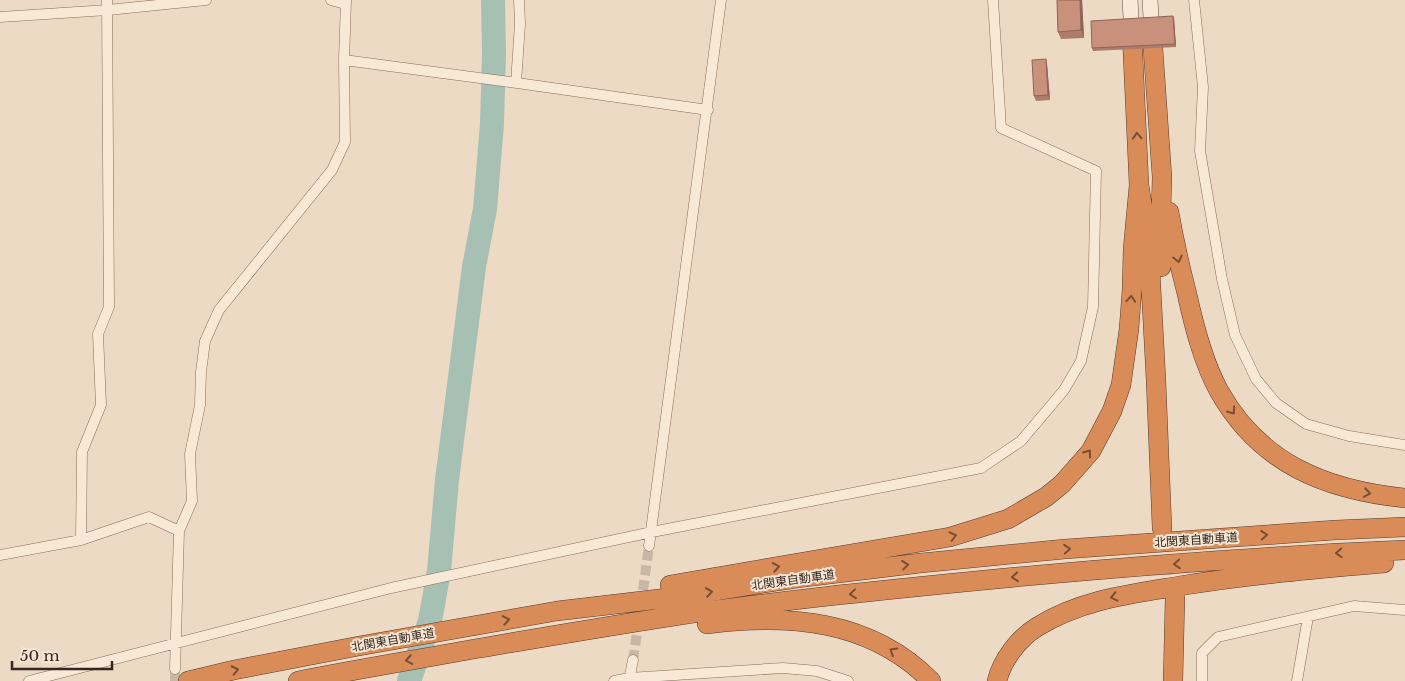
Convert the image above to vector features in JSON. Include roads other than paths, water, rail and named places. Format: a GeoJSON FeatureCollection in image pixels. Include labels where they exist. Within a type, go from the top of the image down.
{"type":"FeatureCollection","features":[{"type":"Feature","properties":{"kind":"highway"},"geometry":{"type":"LineString","coordinates":[[1132,34],[1140,184],[1148,250],[1168,528],[1168,380],[1160,250],[1162,177],[1152,34]]}},
{"type":"Feature","properties":{"kind":"highway"},"geometry":{"type":"LineString","coordinates":[[1162,177],[1194,328],[1219,390],[1235,414],[1253,437],[1275,455],[1302,472],[1354,490],[1405,498]]}},
{"type":"Feature","properties":{"kind":"highway"},"geometry":{"type":"LineString","coordinates":[[557,611],[673,584],[950,537],[1008,519],[1046,497],[1062,484],[1091,451],[1112,411],[1120,385],[1129,329],[1133,249],[1140,184]]}},
{"type":"Feature","properties":{"kind":"highway","name":"北関東自動車道"},"geometry":{"type":"LineString","coordinates":[[182,675],[234,670],[557,611],[676,597],[797,578],[921,563],[1075,548],[1405,527]]}},
{"type":"Feature","properties":{"kind":"highway","name":"北関東自動車道"},"geometry":{"type":"LineString","coordinates":[[298,681],[351,670],[676,616],[788,601],[1085,571],[1405,550]]}},
{"type":"Feature","properties":{"kind":"highway"},"geometry":{"type":"LineString","coordinates":[[997,681],[1007,660],[1019,643],[1036,628],[1061,614],[1090,603],[1127,594],[1214,580],[1405,562]]}},
{"type":"Feature","properties":{"kind":"highway"},"geometry":{"type":"LineString","coordinates":[[1161,681],[1169,598],[1175,648],[1174,681]]}},
{"type":"Feature","properties":{"kind":"highway"},"geometry":{"type":"LineString","coordinates":[[457,652],[560,645],[717,623],[750,620],[791,620],[813,622],[861,634],[904,657],[931,681]]}},
{"type":"Feature","properties":{"kind":"main road"},"geometry":{"type":"LineString","coordinates":[[1130,0],[1132,34]]}},
{"type":"Feature","properties":{"kind":"main road"},"geometry":{"type":"LineString","coordinates":[[1150,0],[1152,34]]}},
{"type":"Feature","properties":{"kind":"street"},"geometry":{"type":"LineString","coordinates":[[0,17],[108,5],[206,0]]}},
{"type":"Feature","properties":{"kind":"street"},"geometry":{"type":"LineString","coordinates":[[182,675],[176,642],[180,531],[192,502],[190,454],[200,405],[201,372],[205,341],[219,310],[332,170],[345,142],[344,60],[346,2],[331,0]]}},
{"type":"Feature","properties":{"kind":"street"},"geometry":{"type":"LineString","coordinates":[[516,83],[520,24],[519,0]]}},
{"type":"Feature","properties":{"kind":"street"},"geometry":{"type":"LineString","coordinates":[[649,546],[721,0]]}},
{"type":"Feature","properties":{"kind":"street"},"geometry":{"type":"LineString","coordinates":[[29,681],[391,588],[652,532],[981,468],[1021,441],[1064,390],[1081,361],[1093,307],[1096,171],[1001,128],[993,0]]}},
{"type":"Feature","properties":{"kind":"street"},"geometry":{"type":"LineString","coordinates":[[1194,0],[1204,87],[1200,151],[1222,279],[1235,335],[1256,378],[1276,403],[1306,424],[1349,436],[1405,445]]}},
{"type":"Feature","properties":{"kind":"street"},"geometry":{"type":"LineString","coordinates":[[81,540],[82,452],[101,405],[98,334],[109,307],[108,5]]}},
{"type":"Feature","properties":{"kind":"street"},"geometry":{"type":"LineString","coordinates":[[344,60],[708,110]]}},
{"type":"Feature","properties":{"kind":"street"},"geometry":{"type":"LineString","coordinates":[[0,555],[81,540],[149,517],[180,531]]}},
{"type":"Feature","properties":{"kind":"street"},"geometry":{"type":"LineString","coordinates":[[1202,681],[1202,653],[1218,637],[1354,606],[1405,610]]}},
{"type":"Feature","properties":{"kind":"street"},"geometry":{"type":"LineString","coordinates":[[1297,681],[1308,617]]}},
{"type":"Feature","properties":{"kind":"street"},"geometry":{"type":"LineString","coordinates":[[629,680],[633,660]]}},
{"type":"Feature","properties":{"kind":"street"},"geometry":{"type":"LineString","coordinates":[[614,681],[783,668],[816,671],[848,681]]}},
{"type":"Feature","properties":{"kind":"waterway"},"geometry":{"type":"LineString","coordinates":[[409,681],[430,621],[439,571],[447,480],[474,267],[485,209],[492,124],[493,0]]}},
{"type":"Feature","properties":{"kind":"tunnel"},"geometry":{"type":"LineString","coordinates":[[1162,528],[1163,599]]}},
{"type":"Feature","properties":{"kind":"tunnel"},"geometry":{"type":"LineString","coordinates":[[641,605],[649,546]]}},
{"type":"Feature","properties":{"kind":"tunnel"},"geometry":{"type":"LineString","coordinates":[[633,660],[639,619]]}},
{"type":"Feature","properties":{"kind":"tunnel"},"geometry":{"type":"LineString","coordinates":[[175,669],[175,681]]}}]}
